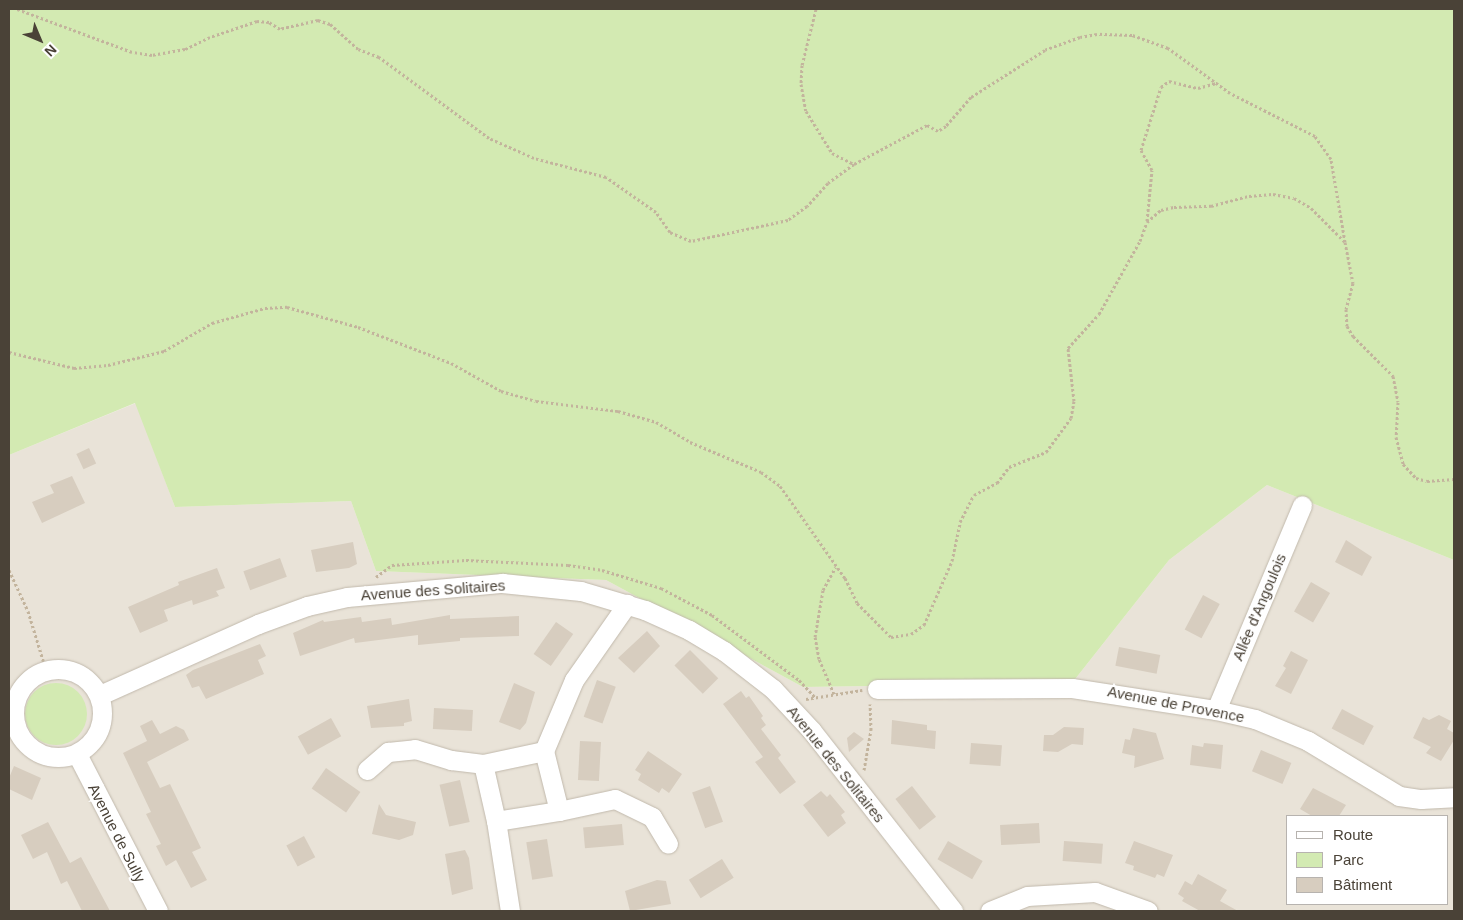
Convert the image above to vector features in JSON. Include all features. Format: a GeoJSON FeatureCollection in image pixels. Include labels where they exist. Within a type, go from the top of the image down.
{"type":"FeatureCollection","features":[{"type":"Feature","properties":{"kind":"street","name":"Allée d'Angoulois"},"geometry":{"type":"LineString","coordinates":[[1216,710],[1302,505]]}},
{"type":"Feature","properties":{"kind":"street","name":"Avenue des Solitaires"},"geometry":{"type":"LineString","coordinates":[[100,695],[279,616],[347,597],[502,583],[580,592],[627,604],[700,636],[758,676],[812,730],[953,911]]}},
{"type":"Feature","properties":{"kind":"street"},"geometry":{"type":"LineString","coordinates":[[559,811],[544,751],[574,680],[627,604]]}},
{"type":"Feature","properties":{"kind":"street"},"geometry":{"type":"LineString","coordinates":[[46,670],[72,670],[83,676],[100,695],[102,723],[93,741],[77,754],[58,758],[38,753],[14,738],[17,696],[24,685],[46,670]]}},
{"type":"Feature","properties":{"kind":"street","name":"Avenue de Provence"},"geometry":{"type":"LineString","coordinates":[[872,691],[1072,688],[1216,710],[1255,719],[1308,741],[1399,796],[1421,799],[1454,797]]}},
{"type":"Feature","properties":{"kind":"street"},"geometry":{"type":"LineString","coordinates":[[367,770],[388,752],[415,749],[451,760],[483,764],[544,751]]}},
{"type":"Feature","properties":{"kind":"street","name":"Avenue de Sully"},"geometry":{"type":"LineString","coordinates":[[77,754],[158,911]]}},
{"type":"Feature","properties":{"kind":"street"},"geometry":{"type":"LineString","coordinates":[[483,764],[496,820],[510,911]]}},
{"type":"Feature","properties":{"kind":"street"},"geometry":{"type":"LineString","coordinates":[[496,820],[559,811],[615,799],[652,817],[668,844]]}},
{"type":"Feature","properties":{"kind":"street"},"geometry":{"type":"LineString","coordinates":[[990,911],[1027,896],[1095,892],[1148,911]]}},
{"type":"Feature","properties":{"kind":"path"},"geometry":{"type":"LineString","coordinates":[[17,9],[132,52],[152,55],[185,50],[210,37],[257,21],[269,22],[280,30],[318,20],[330,24],[350,44],[379,57],[489,138],[534,158],[606,177],[656,212],[670,232],[691,241],[780,224],[798,214],[828,183],[854,164],[922,127],[931,126],[938,131],[946,126],[971,97],[1045,50],[1080,37],[1114,33],[1149,40],[1168,48],[1258,109],[1302,128],[1324,146],[1338,189],[1353,283],[1346,309],[1347,326],[1352,336],[1393,376],[1398,402],[1396,437],[1403,464],[1416,478],[1427,481],[1454,479]]}},
{"type":"Feature","properties":{"kind":"path"},"geometry":{"type":"LineString","coordinates":[[816,9],[802,66],[801,84],[806,111],[832,154],[854,164]]}},
{"type":"Feature","properties":{"kind":"path"},"geometry":{"type":"LineString","coordinates":[[9,352],[74,368],[108,365],[164,351],[212,323],[264,308],[287,307],[358,327],[451,363],[501,391],[536,401],[618,411],[656,422],[690,442],[744,464],[780,486],[836,567],[862,610],[891,638],[911,634],[924,625],[952,561],[958,529],[970,501],[981,490],[997,483],[1009,467],[1046,452],[1071,418],[1074,401],[1068,348],[1099,314],[1140,242],[1147,222],[1152,170],[1141,150],[1161,87],[1169,81],[1198,88],[1217,83]]}},
{"type":"Feature","properties":{"kind":"path"},"geometry":{"type":"LineString","coordinates":[[1147,222],[1161,210],[1174,207],[1212,206],[1249,196],[1273,194],[1294,198],[1312,208],[1345,242]]}},
{"type":"Feature","properties":{"kind":"path"},"geometry":{"type":"LineString","coordinates":[[834,694],[819,659],[815,637],[823,590],[836,567]]}},
{"type":"Feature","properties":{"kind":"path"},"geometry":{"type":"LineString","coordinates":[[9,570],[28,611],[46,670]]}},
{"type":"Feature","properties":{"kind":"path"},"geometry":{"type":"LineString","coordinates":[[815,697],[872,691],[871,730],[864,797]]}},
{"type":"Feature","properties":{"kind":"shaded area"},"geometry":{"type":"Polygon","coordinates":[[[136,403],[175,507],[351,501],[376,571],[606,580],[803,687],[1072,683],[1169,560],[1267,485],[1454,560],[1454,911],[9,911],[9,455],[136,403]]]}},
{"type":"Feature","properties":{"kind":"green space"},"geometry":{"type":"Polygon","coordinates":[[[9,9],[1454,9],[1454,560],[1267,485],[1169,560],[1072,683],[803,687],[606,580],[376,571],[351,501],[175,507],[135,403],[9,455],[9,9]]]}},
{"type":"Feature","properties":{"kind":"green space"},"geometry":{"type":"Polygon","coordinates":[[[56,683],[73,688],[78,692],[82,697],[87,714],[82,731],[78,736],[73,740],[56,745],[39,740],[34,736],[30,731],[25,714],[30,697],[34,692],[39,688],[56,683]]]}},
{"type":"Feature","properties":{"kind":"building"},"geometry":{"type":"Polygon","coordinates":[[[89,448],[96,463],[83,469],[76,454],[89,448]]]}},
{"type":"Feature","properties":{"kind":"building"},"geometry":{"type":"Polygon","coordinates":[[[72,476],[85,503],[42,523],[32,502],[54,493],[50,485],[72,476]]]}},
{"type":"Feature","properties":{"kind":"building"},"geometry":{"type":"Polygon","coordinates":[[[1346,540],[1372,557],[1362,576],[1335,562],[1346,540]]]}},
{"type":"Feature","properties":{"kind":"building"},"geometry":{"type":"Polygon","coordinates":[[[353,542],[357,564],[349,568],[316,572],[311,550],[353,542]]]}},
{"type":"Feature","properties":{"kind":"building"},"geometry":{"type":"Polygon","coordinates":[[[280,558],[287,577],[250,590],[243,571],[280,558]]]}},
{"type":"Feature","properties":{"kind":"building"},"geometry":{"type":"Polygon","coordinates":[[[217,568],[225,588],[216,591],[219,596],[193,605],[192,600],[164,610],[168,621],[140,633],[128,607],[179,585],[178,582],[217,568]]]}},
{"type":"Feature","properties":{"kind":"building"},"geometry":{"type":"Polygon","coordinates":[[[1311,582],[1330,593],[1313,622],[1294,611],[1311,582]]]}},
{"type":"Feature","properties":{"kind":"building"},"geometry":{"type":"Polygon","coordinates":[[[1203,595],[1220,604],[1201,638],[1185,629],[1203,595]]]}},
{"type":"Feature","properties":{"kind":"building"},"geometry":{"type":"Polygon","coordinates":[[[450,615],[450,619],[519,616],[519,636],[460,638],[460,641],[418,645],[418,635],[355,643],[354,638],[300,656],[293,633],[323,620],[324,622],[361,617],[362,622],[391,618],[392,625],[450,615]]]}},
{"type":"Feature","properties":{"kind":"building"},"geometry":{"type":"Polygon","coordinates":[[[556,622],[573,634],[551,666],[534,654],[556,622]]]}},
{"type":"Feature","properties":{"kind":"building"},"geometry":{"type":"Polygon","coordinates":[[[647,631],[660,646],[634,673],[618,658],[647,631]]]}},
{"type":"Feature","properties":{"kind":"building"},"geometry":{"type":"Polygon","coordinates":[[[260,644],[266,656],[258,660],[264,674],[206,699],[199,686],[192,688],[186,675],[193,670],[260,644]]]}},
{"type":"Feature","properties":{"kind":"building"},"geometry":{"type":"Polygon","coordinates":[[[1119,647],[1160,655],[1157,674],[1115,666],[1119,647]]]}},
{"type":"Feature","properties":{"kind":"building"},"geometry":{"type":"Polygon","coordinates":[[[690,650],[718,678],[703,694],[674,666],[690,650]]]}},
{"type":"Feature","properties":{"kind":"building"},"geometry":{"type":"Polygon","coordinates":[[[1291,651],[1308,660],[1291,694],[1275,686],[1286,668],[1283,666],[1291,651]]]}},
{"type":"Feature","properties":{"kind":"building"},"geometry":{"type":"Polygon","coordinates":[[[597,680],[616,687],[602,723],[584,717],[597,680]]]}},
{"type":"Feature","properties":{"kind":"building"},"geometry":{"type":"Polygon","coordinates":[[[514,683],[535,692],[526,723],[520,730],[499,722],[514,683]]]}},
{"type":"Feature","properties":{"kind":"building"},"geometry":{"type":"Polygon","coordinates":[[[741,691],[746,698],[749,696],[763,716],[761,718],[766,725],[761,729],[781,755],[778,758],[796,782],[780,794],[755,762],[763,757],[723,704],[741,691]]]}},
{"type":"Feature","properties":{"kind":"building"},"geometry":{"type":"Polygon","coordinates":[[[409,699],[412,721],[404,723],[404,726],[371,728],[367,706],[409,699]]]}},
{"type":"Feature","properties":{"kind":"building"},"geometry":{"type":"Polygon","coordinates":[[[434,708],[473,710],[472,731],[433,729],[434,708]]]}},
{"type":"Feature","properties":{"kind":"building"},"geometry":{"type":"Polygon","coordinates":[[[1342,709],[1374,726],[1363,745],[1332,728],[1342,709]]]}},
{"type":"Feature","properties":{"kind":"building"},"geometry":{"type":"Polygon","coordinates":[[[1439,715],[1451,721],[1447,729],[1454,733],[1454,740],[1441,761],[1426,753],[1431,747],[1413,738],[1423,717],[1429,720],[1439,715]]]}},
{"type":"Feature","properties":{"kind":"building"},"geometry":{"type":"Polygon","coordinates":[[[331,718],[341,736],[308,755],[298,736],[331,718]]]}},
{"type":"Feature","properties":{"kind":"building"},"geometry":{"type":"Polygon","coordinates":[[[152,720],[160,734],[176,726],[184,730],[189,740],[147,762],[160,788],[170,784],[201,848],[192,852],[207,880],[191,888],[176,860],[166,866],[156,846],[161,844],[146,814],[151,812],[123,753],[147,741],[140,726],[152,720]]]}},
{"type":"Feature","properties":{"kind":"building"},"geometry":{"type":"Polygon","coordinates":[[[892,720],[927,725],[927,730],[936,731],[935,749],[891,744],[892,720]]]}},
{"type":"Feature","properties":{"kind":"building"},"geometry":{"type":"Polygon","coordinates":[[[1064,727],[1084,728],[1083,745],[1072,744],[1058,752],[1043,751],[1044,735],[1053,735],[1064,727]]]}},
{"type":"Feature","properties":{"kind":"building"},"geometry":{"type":"Polygon","coordinates":[[[1133,728],[1156,733],[1164,759],[1134,768],[1135,756],[1122,753],[1125,739],[1130,740],[1133,728]]]}},
{"type":"Feature","properties":{"kind":"building"},"geometry":{"type":"Polygon","coordinates":[[[854,732],[864,739],[849,752],[847,738],[854,732]]]}},
{"type":"Feature","properties":{"kind":"building"},"geometry":{"type":"Polygon","coordinates":[[[580,741],[601,742],[599,781],[578,780],[580,741]]]}},
{"type":"Feature","properties":{"kind":"building"},"geometry":{"type":"Polygon","coordinates":[[[971,743],[1002,745],[1000,766],[970,764],[971,743]]]}},
{"type":"Feature","properties":{"kind":"building"},"geometry":{"type":"Polygon","coordinates":[[[1204,743],[1223,745],[1221,769],[1190,765],[1192,745],[1203,747],[1204,743]]]}},
{"type":"Feature","properties":{"kind":"building"},"geometry":{"type":"Polygon","coordinates":[[[1261,750],[1291,763],[1282,784],[1252,771],[1261,750]]]}},
{"type":"Feature","properties":{"kind":"building"},"geometry":{"type":"Polygon","coordinates":[[[648,751],[682,774],[669,793],[662,788],[659,793],[638,780],[641,774],[635,770],[648,751]]]}},
{"type":"Feature","properties":{"kind":"building"},"geometry":{"type":"Polygon","coordinates":[[[14,766],[41,778],[32,800],[9,789],[9,778],[14,766]]]}},
{"type":"Feature","properties":{"kind":"building"},"geometry":{"type":"Polygon","coordinates":[[[326,768],[360,792],[346,813],[312,788],[326,768]]]}},
{"type":"Feature","properties":{"kind":"building"},"geometry":{"type":"Polygon","coordinates":[[[460,780],[470,822],[449,827],[440,785],[460,780]]]}},
{"type":"Feature","properties":{"kind":"building"},"geometry":{"type":"Polygon","coordinates":[[[710,786],[723,822],[705,828],[692,792],[710,786]]]}},
{"type":"Feature","properties":{"kind":"building"},"geometry":{"type":"Polygon","coordinates":[[[912,786],[936,817],[919,830],[895,799],[912,786]]]}},
{"type":"Feature","properties":{"kind":"building"},"geometry":{"type":"Polygon","coordinates":[[[1313,788],[1346,805],[1340,815],[1310,815],[1300,809],[1313,788]]]}},
{"type":"Feature","properties":{"kind":"building"},"geometry":{"type":"Polygon","coordinates":[[[821,791],[827,797],[830,794],[845,812],[841,815],[846,823],[828,837],[803,805],[821,791]]]}},
{"type":"Feature","properties":{"kind":"building"},"geometry":{"type":"Polygon","coordinates":[[[379,804],[386,815],[416,822],[413,835],[399,840],[372,834],[379,804]]]}},
{"type":"Feature","properties":{"kind":"building"},"geometry":{"type":"Polygon","coordinates":[[[48,822],[70,863],[81,857],[110,911],[82,911],[67,881],[61,884],[47,852],[33,859],[21,835],[48,822]]]}},
{"type":"Feature","properties":{"kind":"building"},"geometry":{"type":"Polygon","coordinates":[[[1039,823],[1040,843],[1001,845],[1000,825],[1039,823]]]}},
{"type":"Feature","properties":{"kind":"building"},"geometry":{"type":"Polygon","coordinates":[[[622,824],[624,845],[585,848],[583,827],[622,824]]]}},
{"type":"Feature","properties":{"kind":"building"},"geometry":{"type":"Polygon","coordinates":[[[304,836],[315,857],[298,867],[286,845],[304,836]]]}},
{"type":"Feature","properties":{"kind":"building"},"geometry":{"type":"Polygon","coordinates":[[[547,839],[553,877],[532,880],[526,842],[547,839]]]}},
{"type":"Feature","properties":{"kind":"building"},"geometry":{"type":"Polygon","coordinates":[[[948,841],[983,861],[972,879],[938,859],[948,841]]]}},
{"type":"Feature","properties":{"kind":"building"},"geometry":{"type":"Polygon","coordinates":[[[1064,841],[1103,844],[1102,864],[1063,861],[1064,841]]]}},
{"type":"Feature","properties":{"kind":"building"},"geometry":{"type":"Polygon","coordinates":[[[1134,841],[1173,855],[1164,877],[1157,874],[1155,878],[1133,870],[1134,866],[1125,863],[1134,841]]]}},
{"type":"Feature","properties":{"kind":"building"},"geometry":{"type":"Polygon","coordinates":[[[465,850],[469,858],[473,889],[452,895],[445,854],[465,850]]]}},
{"type":"Feature","properties":{"kind":"building"},"geometry":{"type":"Polygon","coordinates":[[[722,859],[734,878],[701,898],[689,880],[722,859]]]}},
{"type":"Feature","properties":{"kind":"building"},"geometry":{"type":"Polygon","coordinates":[[[1198,874],[1227,890],[1220,901],[1238,911],[1200,911],[1182,901],[1184,898],[1178,894],[1185,881],[1192,885],[1198,874]]]}},
{"type":"Feature","properties":{"kind":"building"},"geometry":{"type":"Polygon","coordinates":[[[657,880],[666,881],[671,904],[630,911],[625,891],[657,880]]]}}]}
